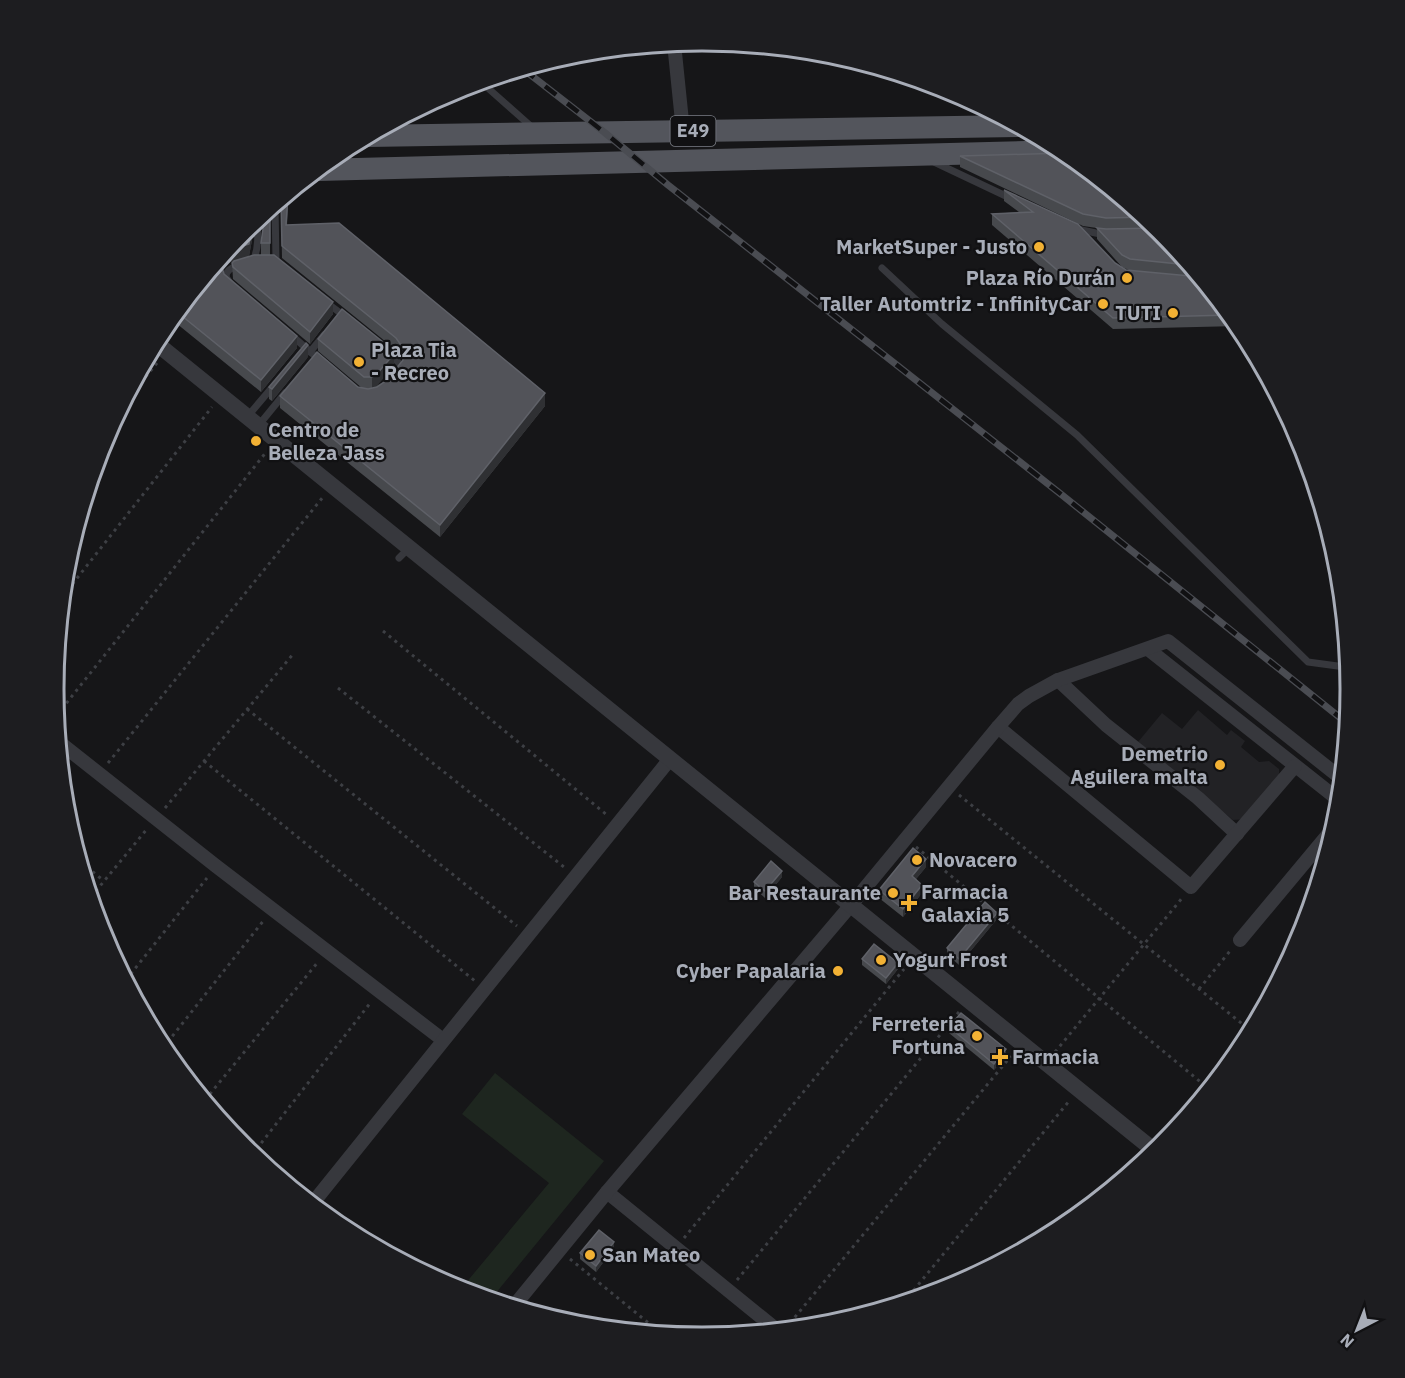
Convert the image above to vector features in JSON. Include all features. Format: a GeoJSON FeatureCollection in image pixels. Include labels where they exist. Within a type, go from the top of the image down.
{"type":"FeatureCollection","features":[{"type":"Feature","properties":{"kind":"main road","name":"E49"},"geometry":{"type":"LineString","coordinates":[[385,136],[1003,126]]}},
{"type":"Feature","properties":{"kind":"main road","name":"E49"},"geometry":{"type":"LineString","coordinates":[[333,170],[1045,151]]}},
{"type":"Feature","properties":{"kind":"street"},"geometry":{"type":"LineString","coordinates":[[675,52],[683,131]]}},
{"type":"Feature","properties":{"kind":"street"},"geometry":{"type":"LineString","coordinates":[[163,350],[332,486],[404,553],[670,759],[1148,1146]]}},
{"type":"Feature","properties":{"kind":"street"},"geometry":{"type":"LineString","coordinates":[[519,1300],[998,727],[1018,704],[1029,696],[1058,680],[1168,640],[1335,773]]}},
{"type":"Feature","properties":{"kind":"street"},"geometry":{"type":"LineString","coordinates":[[1148,649],[1331,794]]}},
{"type":"Feature","properties":{"kind":"street"},"geometry":{"type":"LineString","coordinates":[[1058,680],[1106,725],[1198,798],[1237,834]]}},
{"type":"Feature","properties":{"kind":"street"},"geometry":{"type":"LineString","coordinates":[[998,727],[1191,887],[1295,766]]}},
{"type":"Feature","properties":{"kind":"street"},"geometry":{"type":"LineString","coordinates":[[68,749],[442,1040]]}},
{"type":"Feature","properties":{"kind":"street"},"geometry":{"type":"LineString","coordinates":[[317,1197],[670,759]]}},
{"type":"Feature","properties":{"kind":"street"},"geometry":{"type":"LineString","coordinates":[[1240,940],[1322,842]]}},
{"type":"Feature","properties":{"kind":"street"},"geometry":{"type":"LineString","coordinates":[[607,1192],[769,1324]]}},
{"type":"Feature","properties":{"kind":"lane"},"geometry":{"type":"LineString","coordinates":[[488,88],[540,133]]}},
{"type":"Feature","properties":{"kind":"lane"},"geometry":{"type":"LineString","coordinates":[[918,154],[1020,202]]}},
{"type":"Feature","properties":{"kind":"lane"},"geometry":{"type":"LineString","coordinates":[[274,216],[276,261]]}},
{"type":"Feature","properties":{"kind":"lane"},"geometry":{"type":"LineString","coordinates":[[1071,226],[1081,231],[1117,235]]}},
{"type":"Feature","properties":{"kind":"lane"},"geometry":{"type":"LineString","coordinates":[[1081,231],[1089,239]]}},
{"type":"Feature","properties":{"kind":"lane"},"geometry":{"type":"LineString","coordinates":[[253,261],[257,252],[258,232]]}},
{"type":"Feature","properties":{"kind":"lane"},"geometry":{"type":"LineString","coordinates":[[237,289],[228,282],[226,277],[230,268],[253,261],[276,261],[284,268]]}},
{"type":"Feature","properties":{"kind":"lane"},"geometry":{"type":"LineString","coordinates":[[882,268],[942,324],[1077,435],[1308,662],[1339,665]]}},
{"type":"Feature","properties":{"kind":"lane"},"geometry":{"type":"LineString","coordinates":[[324,301],[349,321]]}},
{"type":"Feature","properties":{"kind":"lane"},"geometry":{"type":"LineString","coordinates":[[335,321],[341,314]]}},
{"type":"Feature","properties":{"kind":"lane"},"geometry":{"type":"LineString","coordinates":[[308,365],[310,352],[329,329]]}},
{"type":"Feature","properties":{"kind":"lane"},"geometry":{"type":"LineString","coordinates":[[288,333],[331,369]]}},
{"type":"Feature","properties":{"kind":"lane"},"geometry":{"type":"LineString","coordinates":[[383,348],[392,354],[400,365],[392,377]]}},
{"type":"Feature","properties":{"kind":"lane"},"geometry":{"type":"LineString","coordinates":[[298,356],[310,352]]}},
{"type":"Feature","properties":{"kind":"lane"},"geometry":{"type":"LineString","coordinates":[[252,421],[283,373]]}},
{"type":"Feature","properties":{"kind":"lane"},"geometry":{"type":"LineString","coordinates":[[252,421],[287,391]]}},
{"type":"Feature","properties":{"kind":"path"},"geometry":{"type":"LineString","coordinates":[[74,582],[221,396]]}},
{"type":"Feature","properties":{"kind":"path"},"geometry":{"type":"LineString","coordinates":[[65,705],[276,440]]}},
{"type":"Feature","properties":{"kind":"path"},"geometry":{"type":"LineString","coordinates":[[99,774],[332,486]]}},
{"type":"Feature","properties":{"kind":"path"},"geometry":{"type":"LineString","coordinates":[[383,631],[618,823]]}},
{"type":"Feature","properties":{"kind":"path"},"geometry":{"type":"LineString","coordinates":[[97,890],[294,653]]}},
{"type":"Feature","properties":{"kind":"path"},"geometry":{"type":"LineString","coordinates":[[338,688],[575,876]]}},
{"type":"Feature","properties":{"kind":"path"},"geometry":{"type":"LineString","coordinates":[[247,709],[528,934]]}},
{"type":"Feature","properties":{"kind":"path"},"geometry":{"type":"LineString","coordinates":[[204,761],[484,989]]}},
{"type":"Feature","properties":{"kind":"path"},"geometry":{"type":"LineString","coordinates":[[948,787],[1244,1025]]}},
{"type":"Feature","properties":{"kind":"path"},"geometry":{"type":"LineString","coordinates":[[906,839],[1203,1084]]}},
{"type":"Feature","properties":{"kind":"path"},"geometry":{"type":"LineString","coordinates":[[131,973],[216,866]]}},
{"type":"Feature","properties":{"kind":"path"},"geometry":{"type":"LineString","coordinates":[[91,870],[104,881]]}},
{"type":"Feature","properties":{"kind":"path"},"geometry":{"type":"LineString","coordinates":[[1046,1063],[1191,887]]}},
{"type":"Feature","properties":{"kind":"path"},"geometry":{"type":"LineString","coordinates":[[170,1039],[273,909]]}},
{"type":"Feature","properties":{"kind":"path"},"geometry":{"type":"LineString","coordinates":[[1199,989],[1240,940]]}},
{"type":"Feature","properties":{"kind":"path"},"geometry":{"type":"LineString","coordinates":[[210,1094],[327,951]]}},
{"type":"Feature","properties":{"kind":"path"},"geometry":{"type":"LineString","coordinates":[[676,1248],[915,956]]}},
{"type":"Feature","properties":{"kind":"path"},"geometry":{"type":"LineString","coordinates":[[258,1147],[380,992]]}},
{"type":"Feature","properties":{"kind":"path"},"geometry":{"type":"LineString","coordinates":[[729,1291],[969,1000]]}},
{"type":"Feature","properties":{"kind":"path"},"geometry":{"type":"LineString","coordinates":[[792,1321],[1022,1043]]}},
{"type":"Feature","properties":{"kind":"path"},"geometry":{"type":"LineString","coordinates":[[913,1291],[1079,1089]]}},
{"type":"Feature","properties":{"kind":"path"},"geometry":{"type":"LineString","coordinates":[[559,1250],[651,1325]]}},
{"type":"Feature","properties":{"kind":"shaded area","name":"Demetrio Aguilera malta"},"geometry":{"type":"Polygon","coordinates":[[[1198,710],[1227,735],[1231,730],[1245,741],[1241,747],[1259,762],[1269,761],[1279,769],[1279,778],[1245,819],[1233,820],[1138,742],[1162,713],[1182,729],[1198,710]]]}},
{"type":"Feature","properties":{"kind":"shaded area"},"geometry":{"type":"Polygon","coordinates":[[[495,1073],[604,1161],[496,1293],[467,1281],[549,1183],[462,1114],[495,1073]]]}},
{"type":"Feature","properties":{"kind":"building"},"geometry":{"type":"Polygon","coordinates":[[[1049,153],[1091,183],[1132,217],[1106,218],[1083,214],[960,156],[1049,153]]]}},
{"type":"Feature","properties":{"kind":"building"},"geometry":{"type":"Polygon","coordinates":[[[1004,190],[1078,224],[1115,263],[1126,270],[1188,276],[1219,315],[1113,318],[992,214],[1033,212],[1004,190]]]}},
{"type":"Feature","properties":{"kind":"building"},"geometry":{"type":"Polygon","coordinates":[[[287,205],[286,225],[339,223],[545,393],[440,525],[280,396],[317,352],[358,387],[368,389],[377,387],[387,380],[403,360],[406,352],[396,338],[282,246],[281,210],[287,205]]]}},
{"type":"Feature","properties":{"kind":"building"},"geometry":{"type":"Polygon","coordinates":[[[270,220],[270,243],[261,243],[263,229],[270,220]]]}},
{"type":"Feature","properties":{"kind":"building"},"geometry":{"type":"Polygon","coordinates":[[[1097,228],[1144,228],[1178,264],[1130,259],[1122,255],[1097,228]]]}},
{"type":"Feature","properties":{"kind":"building"},"geometry":{"type":"Polygon","coordinates":[[[254,255],[274,255],[333,302],[310,332],[233,267],[234,261],[254,255]]]}},
{"type":"Feature","properties":{"kind":"building"},"geometry":{"type":"Polygon","coordinates":[[[222,269],[224,274],[297,336],[261,380],[184,318],[222,269]]]}},
{"type":"Feature","properties":{"kind":"building"},"geometry":{"type":"Polygon","coordinates":[[[342,309],[388,346],[394,354],[372,377],[364,377],[318,339],[342,309]]]}},
{"type":"Feature","properties":{"kind":"building"},"geometry":{"type":"Polygon","coordinates":[[[306,343],[308,345],[272,389],[269,387],[306,343]]]}},
{"type":"Feature","properties":{"kind":"building"},"geometry":{"type":"Polygon","coordinates":[[[913,848],[926,859],[912,876],[922,885],[903,909],[879,890],[913,848]]]}},
{"type":"Feature","properties":{"kind":"building"},"geometry":{"type":"Polygon","coordinates":[[[771,861],[782,871],[765,891],[754,882],[771,861]]]}},
{"type":"Feature","properties":{"kind":"building"},"geometry":{"type":"Polygon","coordinates":[[[985,902],[997,913],[959,959],[947,948],[985,902]]]}},
{"type":"Feature","properties":{"kind":"building"},"geometry":{"type":"Polygon","coordinates":[[[874,944],[898,963],[886,978],[862,959],[874,944]]]}},
{"type":"Feature","properties":{"kind":"building"},"geometry":{"type":"Polygon","coordinates":[[[961,1013],[1006,1049],[994,1064],[949,1027],[961,1013]]]}},
{"type":"Feature","properties":{"kind":"building"},"geometry":{"type":"Polygon","coordinates":[[[599,1230],[614,1242],[596,1266],[580,1253],[599,1230]]]}},
{"type":"Feature","properties":{"kind":"railway"},"geometry":{"type":"LineString","coordinates":[[531,75],[1339,717]]}},
{"type":"Feature","properties":{"kind":"place","name":"MarketSuper - Justo"},"geometry":{"type":"Point","coordinates":[1039,247]}},
{"type":"Feature","properties":{"kind":"place","name":"Plaza Río Durán"},"geometry":{"type":"Point","coordinates":[1127,278]}},
{"type":"Feature","properties":{"kind":"place","name":"Taller Automtriz - InfinityCar"},"geometry":{"type":"Point","coordinates":[1103,304]}},
{"type":"Feature","properties":{"kind":"place","name":"TUTI"},"geometry":{"type":"Point","coordinates":[1173,313]}},
{"type":"Feature","properties":{"kind":"place","name":"Plaza Tia - Recreo"},"geometry":{"type":"Point","coordinates":[359,362]}},
{"type":"Feature","properties":{"kind":"place","name":"Centro de Belleza Jass"},"geometry":{"type":"Point","coordinates":[256,441]}},
{"type":"Feature","properties":{"kind":"place","name":"Demetrio Aguilera malta"},"geometry":{"type":"Point","coordinates":[1220,765]}},
{"type":"Feature","properties":{"kind":"place","name":"Novacero"},"geometry":{"type":"Point","coordinates":[917,860]}},
{"type":"Feature","properties":{"kind":"place","name":"Bar Restaurante"},"geometry":{"type":"Point","coordinates":[893,893]}},
{"type":"Feature","properties":{"kind":"place","name":"Farmacia Galaxia 5"},"geometry":{"type":"Point","coordinates":[909,903]}},
{"type":"Feature","properties":{"kind":"place","name":"Yogurt Frost"},"geometry":{"type":"Point","coordinates":[881,960]}},
{"type":"Feature","properties":{"kind":"place","name":"Cyber Papalaria"},"geometry":{"type":"Point","coordinates":[838,971]}},
{"type":"Feature","properties":{"kind":"place","name":"Ferreteria Fortuna"},"geometry":{"type":"Point","coordinates":[977,1036]}},
{"type":"Feature","properties":{"kind":"place","name":"Farmacia"},"geometry":{"type":"Point","coordinates":[1000,1057]}},
{"type":"Feature","properties":{"kind":"place","name":"San Mateo"},"geometry":{"type":"Point","coordinates":[590,1255]}}]}
